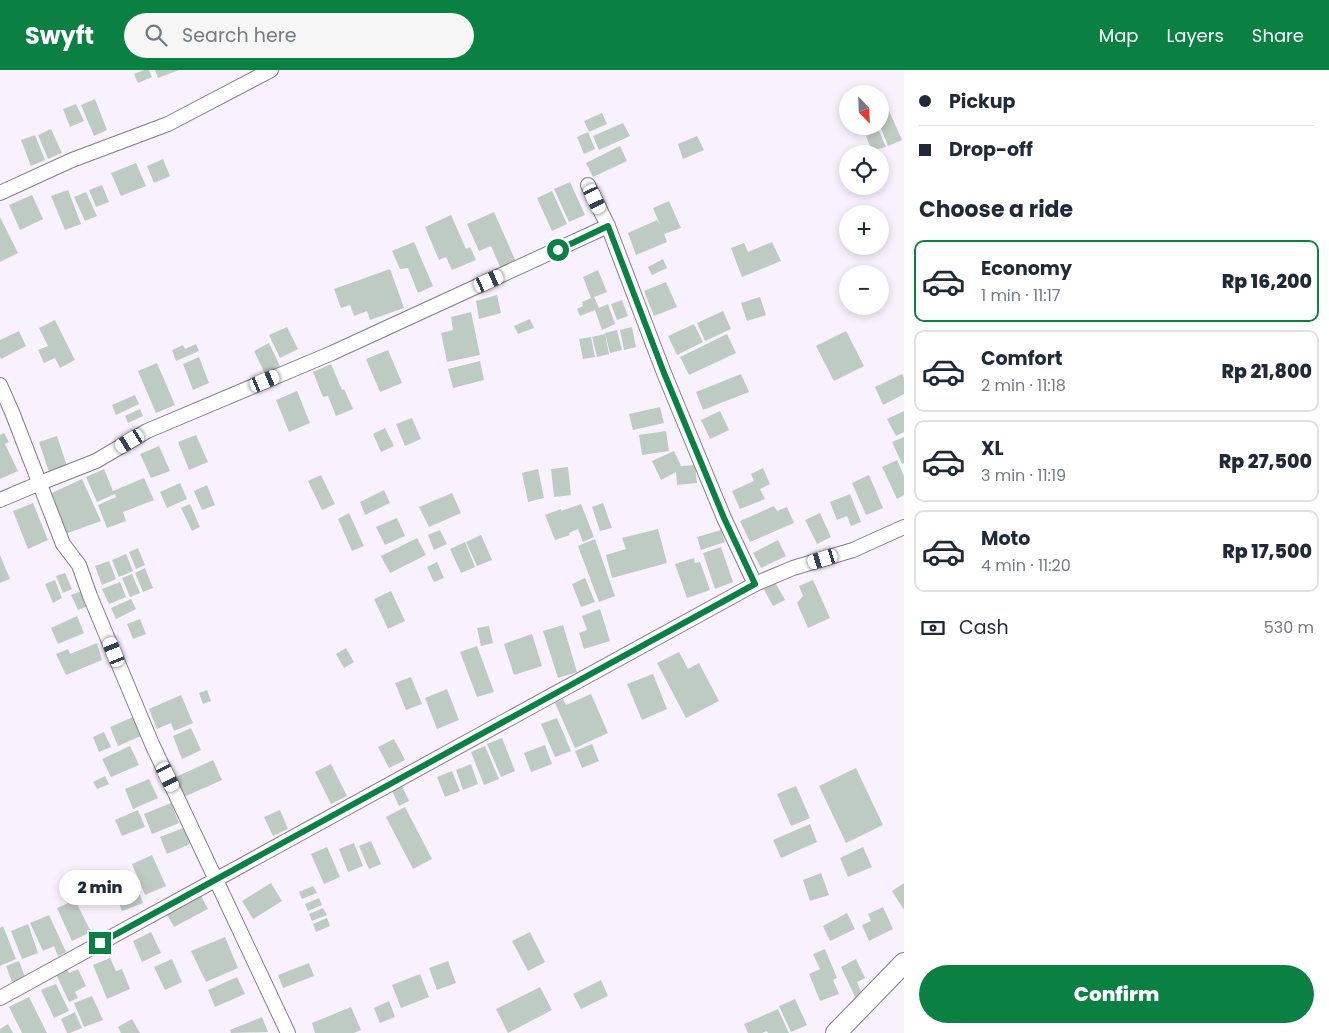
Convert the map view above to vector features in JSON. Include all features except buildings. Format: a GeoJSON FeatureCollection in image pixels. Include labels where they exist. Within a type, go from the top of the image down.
{"type":"FeatureCollection","features":[{"type":"Feature","properties":{"kind":"street"},"geometry":{"type":"LineString","coordinates":[[0,193],[72,160],[168,124],[271,70]]}},
{"type":"Feature","properties":{"kind":"street"},"geometry":{"type":"LineString","coordinates":[[588,185],[608,226],[664,373],[724,518],[755,584]]}},
{"type":"Feature","properties":{"kind":"street"},"geometry":{"type":"LineString","coordinates":[[0,500],[96,461],[147,431],[332,353],[608,226]]}},
{"type":"Feature","properties":{"kind":"street"},"geometry":{"type":"LineString","coordinates":[[0,385],[63,544],[79,565],[90,596],[152,744],[288,1033]]}},
{"type":"Feature","properties":{"kind":"street"},"geometry":{"type":"LineString","coordinates":[[0,998],[755,584],[793,568],[853,550],[904,527]]}},
{"type":"Feature","properties":{"kind":"street"},"geometry":{"type":"LineString","coordinates":[[836,1033],[904,963]]}},
{"type":"Feature","properties":{"kind":"route"},"geometry":{"type":"LineString","coordinates":[[100,943],[755,584],[724,518],[664,373],[608,226],[558,250]]}}]}
